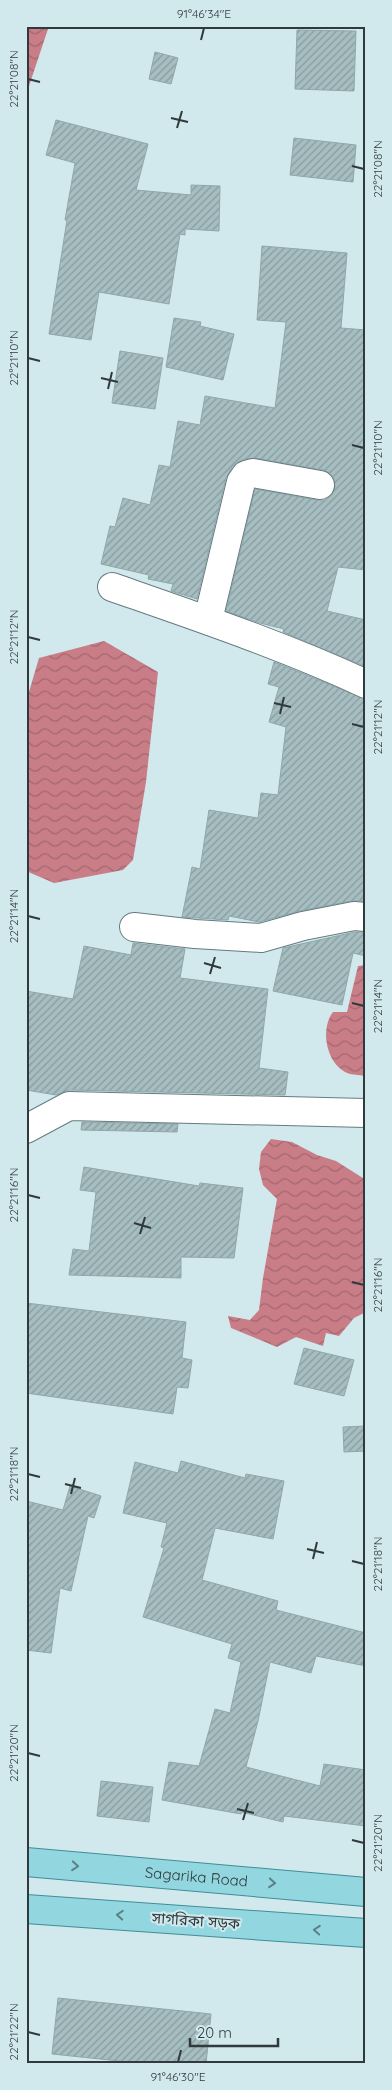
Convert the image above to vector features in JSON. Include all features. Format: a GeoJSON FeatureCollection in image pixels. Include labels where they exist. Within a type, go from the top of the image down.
{"type":"FeatureCollection","features":[{"type":"Feature","properties":{"kind":"main road","name":"Sagarika Road"},"geometry":{"type":"LineString","coordinates":[[26,1862],[366,1892]]}},
{"type":"Feature","properties":{"kind":"main road","name":"সাগরিকা সড়ক"},"geometry":{"type":"LineString","coordinates":[[26,1909],[366,1933]]}},
{"type":"Feature","properties":{"kind":"street"},"geometry":{"type":"LineString","coordinates":[[208,620],[241,482],[246,475],[253,473],[320,485]]}},
{"type":"Feature","properties":{"kind":"street"},"geometry":{"type":"LineString","coordinates":[[112,587],[208,620],[320,663],[366,684]]}},
{"type":"Feature","properties":{"kind":"street"},"geometry":{"type":"LineString","coordinates":[[134,927],[194,934],[261,938],[303,926],[345,918],[366,917]]}},
{"type":"Feature","properties":{"kind":"street"},"geometry":{"type":"LineString","coordinates":[[26,1129],[69,1106],[366,1113]]}},
{"type":"Feature","properties":{"kind":"water"},"geometry":{"type":"Polygon","coordinates":[[[26,26],[49,26],[26,95],[26,26]]]}},
{"type":"Feature","properties":{"kind":"water"},"geometry":{"type":"Polygon","coordinates":[[[104,641],[158,672],[146,782],[133,860],[123,870],[54,883],[26,871],[26,702],[39,658],[104,641]]]}},
{"type":"Feature","properties":{"kind":"water"},"geometry":{"type":"Polygon","coordinates":[[[366,965],[366,1076],[350,1074],[342,1070],[331,1056],[326,1038],[329,1020],[333,1012],[347,1012],[358,966],[366,965]]]}},
{"type":"Feature","properties":{"kind":"water"},"geometry":{"type":"Polygon","coordinates":[[[271,1139],[292,1142],[317,1155],[336,1161],[366,1180],[366,1253],[363,1263],[366,1270],[366,1312],[354,1318],[339,1336],[326,1333],[323,1346],[296,1337],[277,1347],[231,1328],[228,1316],[250,1320],[259,1310],[277,1199],[263,1185],[259,1169],[261,1152],[271,1139]]]}},
{"type":"Feature","properties":{"kind":"building"},"geometry":{"type":"Polygon","coordinates":[[[297,30],[356,31],[354,91],[295,89],[297,30]]]}},
{"type":"Feature","properties":{"kind":"building"},"geometry":{"type":"Polygon","coordinates":[[[155,52],[178,58],[171,84],[149,79],[155,52]]]}},
{"type":"Feature","properties":{"kind":"building"},"geometry":{"type":"Polygon","coordinates":[[[56,120],[148,144],[136,190],[191,195],[191,185],[220,186],[219,231],[185,229],[185,235],[180,234],[169,304],[99,292],[91,340],[49,334],[75,163],[46,155],[56,120]]]}},
{"type":"Feature","properties":{"kind":"building"},"geometry":{"type":"Polygon","coordinates":[[[294,138],[356,145],[353,182],[290,175],[294,138]]]}},
{"type":"Feature","properties":{"kind":"building"},"geometry":{"type":"Polygon","coordinates":[[[262,246],[347,253],[341,328],[366,330],[366,570],[338,567],[327,611],[366,620],[366,667],[283,632],[284,629],[226,611],[255,489],[325,500],[332,495],[335,487],[334,479],[330,473],[323,470],[255,458],[242,460],[233,466],[226,478],[197,599],[171,591],[173,584],[148,579],[149,575],[101,564],[110,526],[115,527],[123,498],[150,505],[159,465],[170,467],[178,421],[200,425],[205,396],[275,408],[286,322],[257,320],[262,246]]]}},
{"type":"Feature","properties":{"kind":"building"},"geometry":{"type":"Polygon","coordinates":[[[174,318],[201,322],[200,326],[234,334],[223,380],[166,367],[174,318]]]}},
{"type":"Feature","properties":{"kind":"building"},"geometry":{"type":"Polygon","coordinates":[[[120,351],[163,358],[155,409],[112,403],[120,351]]]}},
{"type":"Feature","properties":{"kind":"building"},"geometry":{"type":"Polygon","coordinates":[[[274,662],[366,699],[366,901],[351,901],[300,911],[259,922],[229,916],[228,920],[182,917],[192,867],[200,869],[209,810],[258,818],[261,793],[278,795],[286,727],[269,722],[279,687],[268,684],[274,662]]]}},
{"type":"Feature","properties":{"kind":"building"},"geometry":{"type":"Polygon","coordinates":[[[355,932],[366,932],[366,956],[353,953],[342,1005],[273,991],[283,948],[355,932]]]}},
{"type":"Feature","properties":{"kind":"building"},"geometry":{"type":"Polygon","coordinates":[[[133,943],[185,949],[180,978],[268,989],[259,1068],[288,1072],[285,1095],[69,1090],[56,1095],[26,1090],[26,991],[73,999],[84,946],[131,955],[133,943]]]}},
{"type":"Feature","properties":{"kind":"building"},"geometry":{"type":"Polygon","coordinates":[[[82,1122],[178,1124],[177,1132],[81,1130],[82,1122]]]}},
{"type":"Feature","properties":{"kind":"building"},"geometry":{"type":"Polygon","coordinates":[[[84,1167],[199,1186],[200,1183],[243,1188],[234,1258],[181,1257],[181,1278],[69,1275],[73,1249],[89,1251],[96,1192],[80,1190],[84,1167]]]}},
{"type":"Feature","properties":{"kind":"building"},"geometry":{"type":"Polygon","coordinates":[[[26,1303],[186,1322],[182,1358],[192,1360],[188,1388],[177,1387],[173,1414],[26,1393],[26,1303]]]}},
{"type":"Feature","properties":{"kind":"building"},"geometry":{"type":"Polygon","coordinates":[[[304,1348],[354,1360],[344,1396],[294,1384],[304,1348]]]}},
{"type":"Feature","properties":{"kind":"building"},"geometry":{"type":"Polygon","coordinates":[[[366,1426],[366,1451],[344,1452],[343,1427],[366,1426]]]}},
{"type":"Feature","properties":{"kind":"building"},"geometry":{"type":"Polygon","coordinates":[[[181,1461],[245,1478],[246,1474],[284,1481],[273,1539],[215,1528],[202,1580],[278,1601],[276,1610],[366,1633],[366,1666],[316,1656],[311,1673],[270,1662],[246,1767],[320,1786],[324,1764],[366,1770],[366,1826],[284,1816],[283,1822],[241,1812],[241,1814],[162,1800],[169,1762],[199,1766],[215,1709],[230,1713],[241,1662],[228,1658],[232,1644],[143,1617],[164,1548],[161,1547],[167,1523],[123,1513],[135,1462],[178,1473],[181,1461]]]}},
{"type":"Feature","properties":{"kind":"building"},"geometry":{"type":"Polygon","coordinates":[[[70,1486],[101,1496],[94,1518],[88,1516],[71,1591],[60,1588],[51,1653],[26,1650],[26,1501],[63,1510],[70,1486]]]}},
{"type":"Feature","properties":{"kind":"building"},"geometry":{"type":"Polygon","coordinates":[[[101,1781],[153,1787],[149,1822],[97,1816],[101,1781]]]}},
{"type":"Feature","properties":{"kind":"building"},"geometry":{"type":"Polygon","coordinates":[[[58,1998],[211,2014],[206,2064],[148,2064],[52,2054],[58,1998]]]}}]}
